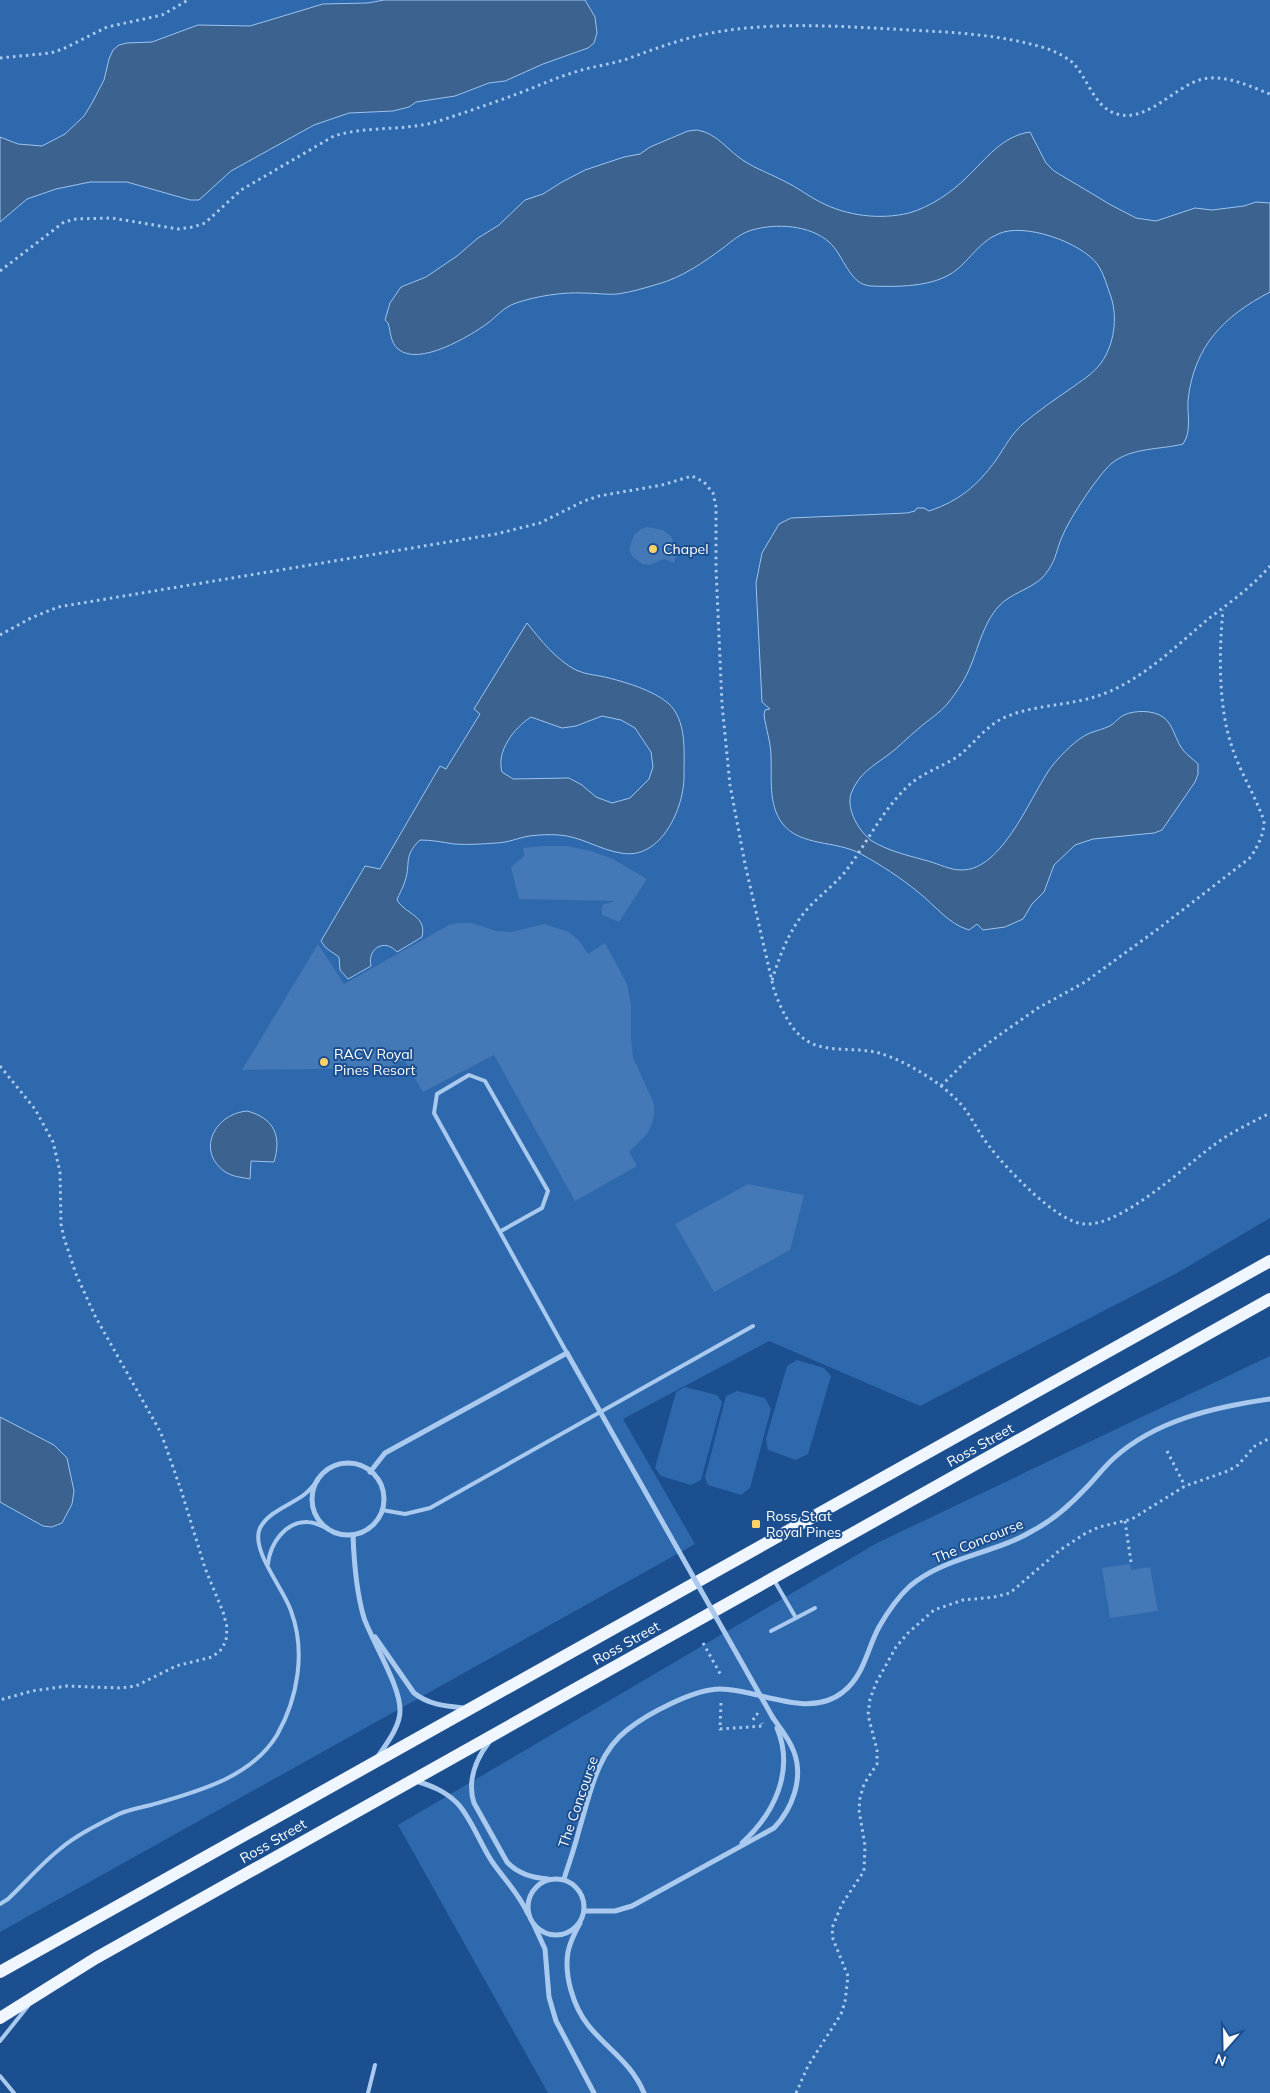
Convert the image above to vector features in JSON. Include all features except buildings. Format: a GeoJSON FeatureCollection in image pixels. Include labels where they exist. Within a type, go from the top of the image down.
{"type":"FeatureCollection","features":[{"type":"Feature","properties":{"kind":"main road","name":"Ross Street"},"geometry":{"type":"LineString","coordinates":[[0,1972],[468,1708],[1270,1261]]}},
{"type":"Feature","properties":{"kind":"main road","name":"Ross Street"},"geometry":{"type":"LineString","coordinates":[[0,2018],[96,1958],[1270,1299]]}},
{"type":"Feature","properties":{"kind":"street"},"geometry":{"type":"LineString","coordinates":[[370,1472],[381,1456],[392,1449],[568,1353],[794,1753],[797,1772],[796,1789],[783,1819],[774,1828],[632,1906],[614,1911],[584,1911]]}},
{"type":"Feature","properties":{"kind":"street","name":"The Concourse"},"geometry":{"type":"LineString","coordinates":[[564,1879],[602,1760],[616,1739],[628,1729],[679,1700],[704,1690],[741,1691],[802,1704],[827,1701],[843,1692],[855,1679],[863,1667],[878,1628],[893,1606],[910,1587],[930,1572],[963,1557],[997,1548],[1045,1524],[1084,1491],[1114,1458],[1155,1430],[1195,1414],[1245,1402],[1270,1399]]}},
{"type":"Feature","properties":{"kind":"street"},"geometry":{"type":"LineString","coordinates":[[341,1464],[360,1466],[370,1472],[382,1489],[382,1510],[374,1524],[368,1529],[353,1535],[339,1534],[326,1528],[317,1517],[312,1504],[313,1490],[318,1480],[330,1468],[341,1464]]}},
{"type":"Feature","properties":{"kind":"street"},"geometry":{"type":"LineString","coordinates":[[353,1535],[357,1586],[368,1627],[397,1693],[400,1706],[399,1721],[376,1760]]}},
{"type":"Feature","properties":{"kind":"street"},"geometry":{"type":"LineString","coordinates":[[368,1627],[414,1693],[423,1700],[468,1708]]}},
{"type":"Feature","properties":{"kind":"street"},"geometry":{"type":"LineString","coordinates":[[736,1848],[758,1827],[770,1812],[781,1787],[783,1751],[780,1734],[774,1718]]}},
{"type":"Feature","properties":{"kind":"street"},"geometry":{"type":"LineString","coordinates":[[495,1733],[476,1764],[471,1794],[474,1803],[507,1862],[513,1869],[537,1878],[564,1879],[580,1891],[584,1901],[584,1911],[568,1949],[566,1965],[577,2007],[588,2025],[624,2060],[644,2093]]}},
{"type":"Feature","properties":{"kind":"street"},"geometry":{"type":"LineString","coordinates":[[411,1780],[436,1787],[459,1804],[493,1863],[516,1891],[545,1949],[549,1997],[556,2020],[594,2093]]}},
{"type":"Feature","properties":{"kind":"street"},"geometry":{"type":"LineString","coordinates":[[528,1914],[527,1903],[531,1893],[538,1884],[548,1879]]}},
{"type":"Feature","properties":{"kind":"street"},"geometry":{"type":"LineString","coordinates":[[534,1925],[548,1935],[560,1935],[571,1931],[580,1923]]}},
{"type":"Feature","properties":{"kind":"lane"},"geometry":{"type":"LineString","coordinates":[[501,1231],[542,1208],[548,1191],[486,1081],[470,1075],[437,1094],[434,1112],[568,1353]]}},
{"type":"Feature","properties":{"kind":"lane"},"geometry":{"type":"LineString","coordinates":[[382,1510],[405,1514],[430,1508],[753,1326]]}},
{"type":"Feature","properties":{"kind":"lane"},"geometry":{"type":"LineString","coordinates":[[0,1904],[8,1899],[60,1848],[116,1814],[176,1797],[225,1780],[245,1768],[268,1746],[277,1734],[288,1712],[297,1679],[299,1664],[298,1642],[292,1612],[269,1569],[258,1543],[261,1527],[270,1516],[305,1494],[318,1480]]}},
{"type":"Feature","properties":{"kind":"lane"},"geometry":{"type":"LineString","coordinates":[[269,1569],[269,1558],[272,1548],[286,1529],[305,1522],[326,1528]]}},
{"type":"Feature","properties":{"kind":"lane"},"geometry":{"type":"LineString","coordinates":[[773,1578],[796,1618]]}},
{"type":"Feature","properties":{"kind":"lane"},"geometry":{"type":"LineString","coordinates":[[771,1630],[815,1608]]}},
{"type":"Feature","properties":{"kind":"lane"},"geometry":{"type":"LineString","coordinates":[[0,2041],[36,1996]]}},
{"type":"Feature","properties":{"kind":"lane"},"geometry":{"type":"LineString","coordinates":[[368,2093],[374,2066]]}},
{"type":"Feature","properties":{"kind":"lane"},"geometry":{"type":"LineString","coordinates":[[0,2076],[14,2093]]}},
{"type":"Feature","properties":{"kind":"path"},"geometry":{"type":"LineString","coordinates":[[0,58],[51,53],[107,27],[162,15],[188,0]]}},
{"type":"Feature","properties":{"kind":"path"},"geometry":{"type":"LineString","coordinates":[[0,271],[64,222],[76,219],[112,218],[178,229],[193,228],[205,223],[241,190],[334,136],[349,132],[414,126],[440,121],[572,73],[626,59],[671,42],[738,28],[860,26],[955,33],[1026,44],[1061,54],[1074,64],[1104,106],[1114,114],[1127,116],[1142,112],[1186,86],[1202,79],[1217,78],[1237,82],[1270,94]]}},
{"type":"Feature","properties":{"kind":"path"},"geometry":{"type":"LineString","coordinates":[[0,635],[31,618],[58,607],[496,534],[540,523],[584,501],[599,496],[662,485],[692,476],[704,482],[713,494],[716,507],[716,568],[722,704],[730,785],[743,856],[772,980],[781,1009],[799,1036],[811,1044],[824,1047],[858,1049],[879,1053],[898,1060],[941,1086],[960,1103],[988,1145],[1034,1194],[1053,1211],[1082,1224],[1097,1224],[1137,1203],[1158,1190],[1214,1145],[1245,1126],[1270,1114]]}},
{"type":"Feature","properties":{"kind":"path"},"geometry":{"type":"LineString","coordinates":[[772,980],[784,944],[801,917],[844,873],[889,808],[907,786],[919,777],[961,754],[1007,716],[1032,709],[1090,699],[1121,686],[1155,664],[1260,578],[1270,566]]}},
{"type":"Feature","properties":{"kind":"path"},"geometry":{"type":"LineString","coordinates":[[941,1086],[969,1058],[1023,1018],[1085,982],[1158,930],[1251,857],[1260,843],[1264,830],[1264,821],[1232,747],[1226,727],[1221,668],[1223,609]]}},
{"type":"Feature","properties":{"kind":"path"},"geometry":{"type":"LineString","coordinates":[[0,1066],[35,1109],[53,1142],[60,1172],[61,1224],[76,1274],[99,1322],[161,1433],[182,1490],[205,1568],[227,1627],[223,1646],[212,1657],[176,1666],[136,1686],[121,1688],[58,1687],[0,1700]]}},
{"type":"Feature","properties":{"kind":"path"},"geometry":{"type":"LineString","coordinates":[[796,2093],[808,2066],[834,2027],[845,2002],[848,1976],[833,1939],[832,1928],[842,1904],[864,1871],[865,1846],[859,1810],[860,1798],[864,1784],[877,1764],[877,1750],[868,1715],[870,1699],[876,1683],[896,1647],[908,1633],[934,1610],[963,1600],[994,1597],[1010,1593],[1072,1542],[1100,1527],[1125,1521],[1198,1480],[1228,1471],[1238,1465],[1255,1446],[1270,1438]]}},
{"type":"Feature","properties":{"kind":"path"},"geometry":{"type":"LineString","coordinates":[[1167,1451],[1185,1486]]}},
{"type":"Feature","properties":{"kind":"path"},"geometry":{"type":"LineString","coordinates":[[1125,1521],[1131,1562]]}},
{"type":"Feature","properties":{"kind":"path"},"geometry":{"type":"LineString","coordinates":[[703,1643],[722,1676]]}},
{"type":"Feature","properties":{"kind":"path"},"geometry":{"type":"LineString","coordinates":[[721,1703],[720,1729],[760,1726]]}},
{"type":"Feature","properties":{"kind":"shaded area"},"geometry":{"type":"Polygon","coordinates":[[[0,0],[1270,0],[1270,1218],[1177,1273],[920,1406],[769,1341],[623,1419],[695,1544],[0,1932],[0,0]]]}},
{"type":"Feature","properties":{"kind":"shaded area"},"geometry":{"type":"Polygon","coordinates":[[[384,0],[585,0],[595,17],[597,33],[594,43],[588,48],[543,64],[505,81],[489,83],[455,96],[416,102],[409,107],[393,111],[349,113],[314,125],[231,171],[199,200],[190,200],[127,182],[90,182],[56,189],[27,199],[0,222],[0,137],[18,144],[42,146],[65,134],[84,116],[92,103],[104,80],[113,50],[119,45],[152,42],[198,25],[250,26],[323,4],[368,3],[384,0]]]}},
{"type":"Feature","properties":{"kind":"shaded area"},"geometry":{"type":"Polygon","coordinates":[[[697,130],[716,138],[749,164],[789,183],[820,202],[841,211],[864,215],[898,215],[925,207],[954,189],[1003,143],[1020,134],[1030,132],[1046,163],[1054,171],[1136,218],[1156,221],[1195,208],[1212,210],[1244,206],[1256,202],[1270,203],[1270,292],[1225,322],[1204,348],[1191,381],[1188,400],[1188,428],[1183,444],[1129,454],[1112,463],[1106,469],[1084,498],[1071,520],[1053,561],[1044,576],[1004,601],[993,613],[985,627],[967,675],[945,707],[892,752],[866,771],[851,794],[850,806],[858,826],[867,837],[878,845],[953,869],[961,870],[976,867],[990,858],[1003,845],[1052,766],[1074,743],[1090,733],[1110,726],[1128,713],[1149,712],[1167,720],[1183,750],[1198,764],[1198,774],[1195,782],[1162,830],[1154,833],[1093,839],[1075,845],[1054,865],[1044,892],[1032,904],[1023,919],[1005,927],[983,930],[977,924],[969,930],[961,927],[948,919],[905,882],[868,858],[851,850],[798,836],[782,823],[773,799],[771,751],[764,715],[765,710],[770,709],[762,702],[756,583],[762,553],[779,524],[791,518],[907,513],[915,511],[917,508],[924,508],[929,511],[940,507],[967,492],[982,478],[1019,427],[1094,371],[1101,363],[1112,340],[1114,314],[1104,276],[1098,265],[1090,257],[1066,242],[1051,236],[1037,232],[1009,231],[998,234],[983,243],[959,268],[945,277],[928,283],[909,286],[871,286],[857,281],[834,248],[821,236],[792,227],[761,228],[744,233],[692,269],[667,281],[618,294],[558,294],[541,296],[516,303],[504,309],[488,323],[457,342],[431,352],[407,354],[398,349],[392,340],[388,323],[385,320],[390,303],[401,287],[426,277],[457,256],[478,238],[499,225],[525,200],[543,194],[585,170],[624,157],[640,154],[650,147],[688,131],[697,130]]]}},
{"type":"Feature","properties":{"kind":"shaded area"},"geometry":{"type":"Polygon","coordinates":[[[527,623],[549,649],[569,666],[580,672],[616,680],[647,691],[662,698],[674,710],[679,718],[683,736],[684,756],[683,787],[675,816],[659,840],[648,849],[635,853],[621,853],[575,838],[555,835],[529,836],[504,842],[475,844],[454,844],[420,840],[409,855],[407,875],[397,900],[419,920],[423,930],[422,937],[397,952],[387,946],[378,947],[372,954],[371,966],[348,979],[340,970],[339,957],[326,948],[321,941],[365,866],[380,869],[440,766],[446,769],[480,714],[474,709],[527,623]],[[602,716],[576,726],[562,728],[531,717],[518,727],[504,748],[501,764],[502,772],[513,779],[569,778],[582,785],[596,797],[612,803],[630,798],[649,779],[653,767],[651,752],[635,728],[621,720],[602,716]]]}},
{"type":"Feature","properties":{"kind":"shaded area"},"geometry":{"type":"Polygon","coordinates":[[[247,1111],[264,1118],[270,1123],[274,1129],[277,1144],[274,1162],[251,1161],[250,1179],[233,1176],[224,1171],[216,1163],[211,1153],[213,1134],[218,1126],[226,1119],[247,1111]]]}},
{"type":"Feature","properties":{"kind":"shaded area"},"geometry":{"type":"Polygon","coordinates":[[[1270,1356],[1270,2093],[548,2093],[398,1825],[877,1543],[1270,1356]]]}},
{"type":"Feature","properties":{"kind":"shaded area"},"geometry":{"type":"Polygon","coordinates":[[[797,1360],[824,1368],[831,1376],[808,1454],[796,1460],[768,1450],[766,1439],[787,1366],[797,1360]]]}},
{"type":"Feature","properties":{"kind":"shaded area"},"geometry":{"type":"Polygon","coordinates":[[[685,1387],[717,1395],[722,1402],[701,1480],[691,1485],[661,1476],[655,1468],[676,1392],[685,1387]]]}},
{"type":"Feature","properties":{"kind":"shaded area"},"geometry":{"type":"Polygon","coordinates":[[[737,1391],[765,1398],[771,1409],[750,1488],[741,1495],[708,1485],[705,1477],[726,1396],[737,1391]]]}},
{"type":"Feature","properties":{"kind":"shaded area"},"geometry":{"type":"Polygon","coordinates":[[[0,1417],[54,1445],[67,1458],[74,1491],[72,1504],[62,1523],[52,1527],[43,1526],[0,1502],[0,1417]]]}},
{"type":"Feature","properties":{"kind":"place","name":"Chapel"},"geometry":{"type":"Point","coordinates":[653,549]}},
{"type":"Feature","properties":{"kind":"place","name":"RACV Royal Pines Resort"},"geometry":{"type":"Point","coordinates":[324,1062]}},
{"type":"Feature","properties":{"kind":"place","name":"Ross St at Royal Pines"},"geometry":{"type":"Point","coordinates":[756,1524]}}]}
